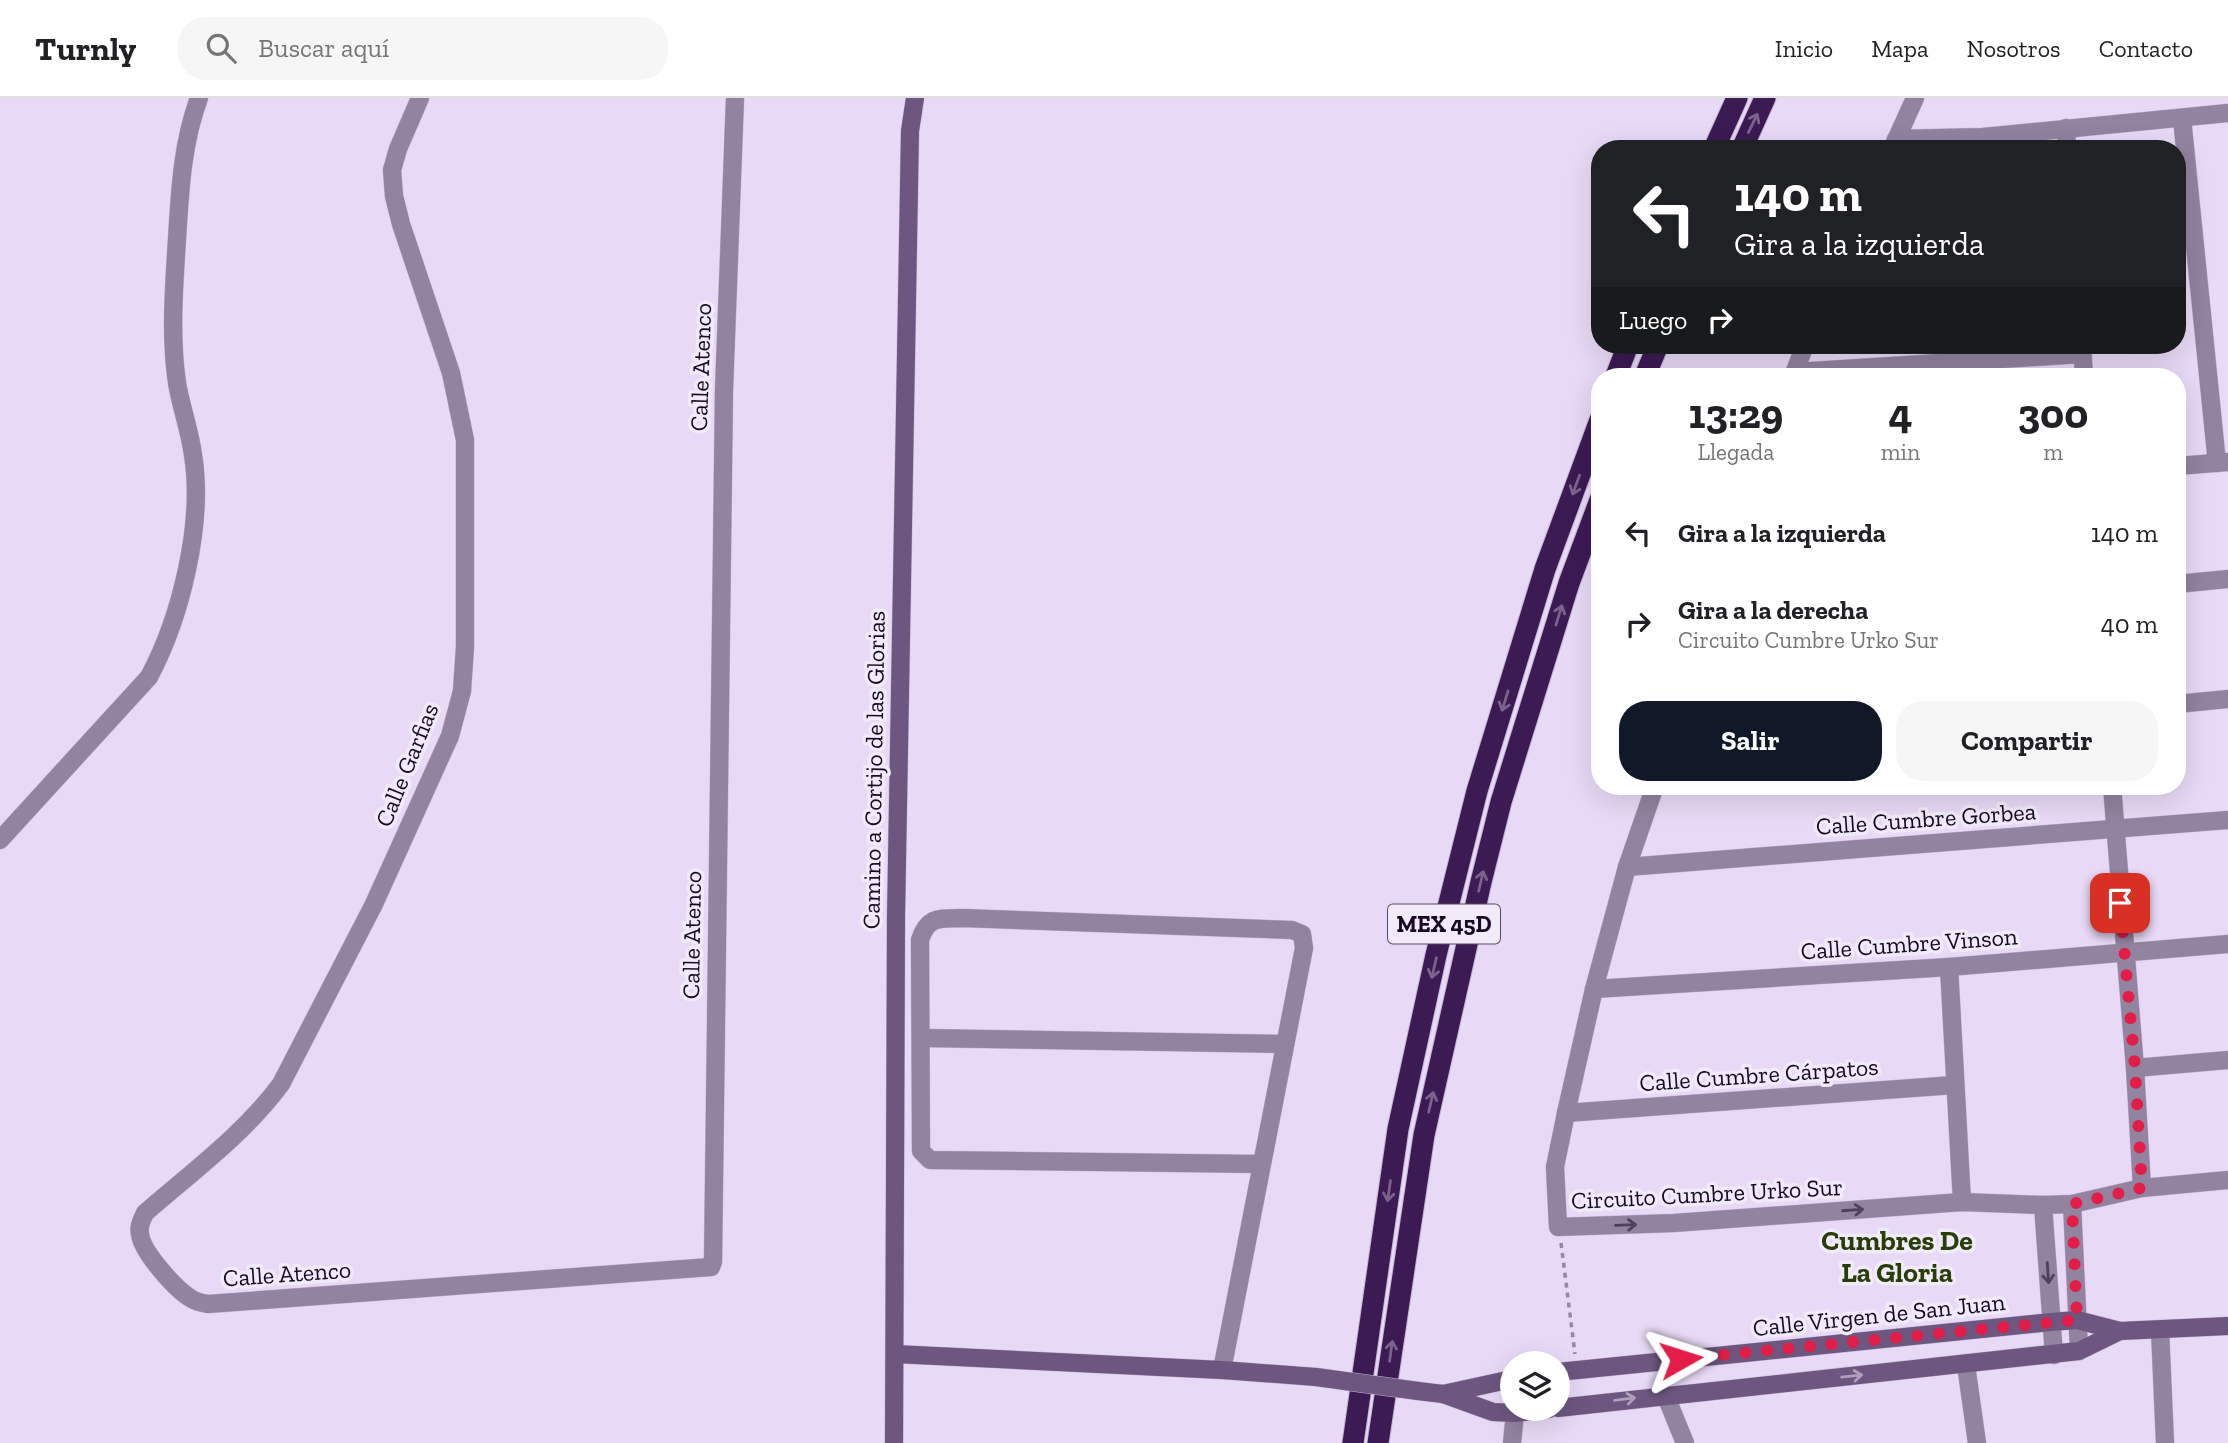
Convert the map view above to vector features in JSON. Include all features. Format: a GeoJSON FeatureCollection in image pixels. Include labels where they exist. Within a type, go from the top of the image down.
{"type":"FeatureCollection","features":[{"type":"Feature","properties":{"kind":"highway"},"geometry":{"type":"LineString","coordinates":[[1718,140],[1737,98]]}},
{"type":"Feature","properties":{"kind":"highway"},"geometry":{"type":"LineString","coordinates":[[1746,140],[1766,98]]}},
{"type":"Feature","properties":{"kind":"highway","name":"MEX 45D"},"geometry":{"type":"LineString","coordinates":[[1353,1443],[1398,1129],[1439,943],[1477,791],[1541,582],[1591,446]]}},
{"type":"Feature","properties":{"kind":"highway","name":"MEX 45D"},"geometry":{"type":"LineString","coordinates":[[1378,1443],[1424,1135],[1481,882],[1509,776],[1569,583],[1591,524]]}},
{"type":"Feature","properties":{"kind":"street"},"geometry":{"type":"LineString","coordinates":[[0,840],[149,677],[158,659],[188,569],[195,504],[194,457],[177,383],[172,314],[182,170],[188,127],[199,98]]}},
{"type":"Feature","properties":{"kind":"street","name":"Calle Garfias"},"geometry":{"type":"LineString","coordinates":[[208,1304],[193,1301],[183,1293],[147,1253],[139,1233],[140,1222],[145,1213],[244,1127],[264,1107],[281,1084],[374,904],[450,736],[462,691],[465,646],[465,440],[452,373],[401,224],[394,196],[392,170],[420,98]]}},
{"type":"Feature","properties":{"kind":"street","name":"Calle Atenco"},"geometry":{"type":"LineString","coordinates":[[208,1304],[711,1267],[724,390],[735,98]]}},
{"type":"Feature","properties":{"kind":"street","name":"Camino a Cortijo de las Glorias"},"geometry":{"type":"LineString","coordinates":[[894,1443],[897,904],[910,131],[915,98]]}},
{"type":"Feature","properties":{"kind":"street"},"geometry":{"type":"LineString","coordinates":[[1896,140],[1915,98]]}},
{"type":"Feature","properties":{"kind":"street"},"geometry":{"type":"LineString","coordinates":[[2000,140],[2066,128],[2228,113]]}},
{"type":"Feature","properties":{"kind":"street"},"geometry":{"type":"LineString","coordinates":[[2182,118],[2185,140]]}},
{"type":"Feature","properties":{"kind":"street"},"geometry":{"type":"LineString","coordinates":[[2066,128],[2067,140]]}},
{"type":"Feature","properties":{"kind":"street"},"geometry":{"type":"LineString","coordinates":[[2186,152],[2222,462],[2186,465]]}},
{"type":"Feature","properties":{"kind":"street"},"geometry":{"type":"LineString","coordinates":[[1863,368],[2024,354]]}},
{"type":"Feature","properties":{"kind":"street"},"geometry":{"type":"LineString","coordinates":[[2186,583],[2228,579]]}},
{"type":"Feature","properties":{"kind":"street"},"geometry":{"type":"LineString","coordinates":[[2186,703],[2228,699]]}},
{"type":"Feature","properties":{"kind":"street","name":"Circuito Cumbre Urko Sur"},"geometry":{"type":"LineString","coordinates":[[1652,795],[1628,867],[1594,989],[1566,1113],[1555,1167],[1558,1227],[1674,1223],[1962,1202],[2072,1204],[2142,1188],[2228,1180]]}},
{"type":"Feature","properties":{"kind":"street"},"geometry":{"type":"LineString","coordinates":[[2112,795],[2142,1188]]}},
{"type":"Feature","properties":{"kind":"street","name":"Calle Cumbre Gorbea"},"geometry":{"type":"LineString","coordinates":[[1628,867],[2228,820]]}},
{"type":"Feature","properties":{"kind":"street"},"geometry":{"type":"LineString","coordinates":[[1223,1370],[1304,948],[1302,934],[1292,930],[963,918],[935,919],[924,927],[920,940],[921,1151],[930,1160],[1261,1164]]}},
{"type":"Feature","properties":{"kind":"street","name":"Calle Cumbre Vinson"},"geometry":{"type":"LineString","coordinates":[[1594,989],[1950,967],[2228,944]]}},
{"type":"Feature","properties":{"kind":"street"},"geometry":{"type":"LineString","coordinates":[[1950,967],[1962,1202]]}},
{"type":"Feature","properties":{"kind":"street"},"geometry":{"type":"LineString","coordinates":[[922,1038],[1285,1045]]}},
{"type":"Feature","properties":{"kind":"street"},"geometry":{"type":"LineString","coordinates":[[2135,1068],[2228,1060]]}},
{"type":"Feature","properties":{"kind":"street","name":"Calle Cumbre Cárpatos"},"geometry":{"type":"LineString","coordinates":[[1566,1113],[1954,1085]]}},
{"type":"Feature","properties":{"kind":"street"},"geometry":{"type":"LineString","coordinates":[[2072,1204],[2079,1352]]}},
{"type":"Feature","properties":{"kind":"street"},"geometry":{"type":"LineString","coordinates":[[2043,1205],[2054,1355]]}},
{"type":"Feature","properties":{"kind":"street","name":"Calle Virgen de San Juan"},"geometry":{"type":"LineString","coordinates":[[1570,1371],[2077,1320],[2120,1331],[2228,1326]]}},
{"type":"Feature","properties":{"kind":"street"},"geometry":{"type":"LineString","coordinates":[[2160,1330],[2165,1443]]}},
{"type":"Feature","properties":{"kind":"street","name":"Calle Virgen de San Juan"},"geometry":{"type":"LineString","coordinates":[[1570,1406],[1665,1394],[2079,1352],[2120,1331]]}},
{"type":"Feature","properties":{"kind":"street"},"geometry":{"type":"LineString","coordinates":[[895,1354],[1316,1377],[1443,1394],[1479,1409],[1500,1411]]}},
{"type":"Feature","properties":{"kind":"street"},"geometry":{"type":"LineString","coordinates":[[1966,1365],[1977,1443]]}},
{"type":"Feature","properties":{"kind":"street"},"geometry":{"type":"LineString","coordinates":[[1443,1394],[1500,1381]]}},
{"type":"Feature","properties":{"kind":"street"},"geometry":{"type":"LineString","coordinates":[[1665,1394],[1685,1443]]}},
{"type":"Feature","properties":{"kind":"street"},"geometry":{"type":"LineString","coordinates":[[1512,1443],[1514,1421]]}},
{"type":"Feature","properties":{"kind":"path"},"geometry":{"type":"LineString","coordinates":[[1558,1227],[1577,1370]]}},
{"type":"Feature","properties":{"kind":"district","name":"Cumbres De La Gloria"},"geometry":{"type":"Point","coordinates":[1897,1256]}},
{"type":"Feature","properties":{"kind":"route"},"geometry":{"type":"LineString","coordinates":[[1681,1359],[2077,1320],[2072,1204],[2142,1188],[2135,1068],[2120,903]]}}]}
